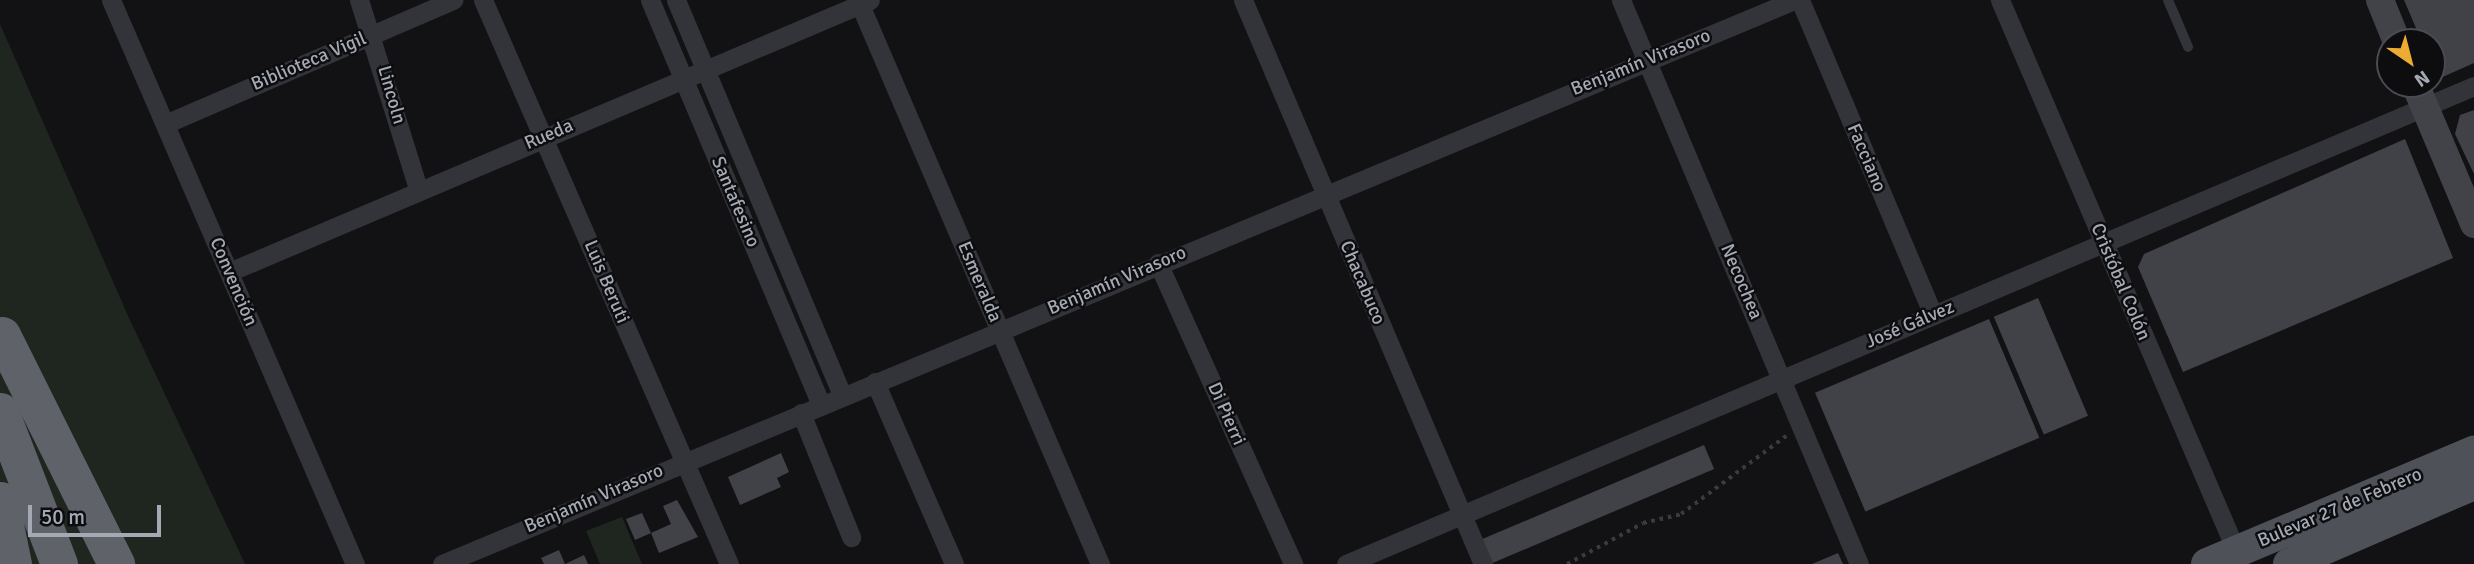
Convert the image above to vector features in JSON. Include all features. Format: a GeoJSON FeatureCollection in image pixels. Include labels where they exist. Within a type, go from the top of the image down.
{"type":"FeatureCollection","features":[{"type":"Feature","properties":{"kind":"highway"},"geometry":{"type":"LineString","coordinates":[[1,332],[92,564]]}},
{"type":"Feature","properties":{"kind":"highway"},"geometry":{"type":"LineString","coordinates":[[1,332],[116,564]]}},
{"type":"Feature","properties":{"kind":"highway"},"geometry":{"type":"LineString","coordinates":[[0,411],[59,564]]}},
{"type":"Feature","properties":{"kind":"highway"},"geometry":{"type":"LineString","coordinates":[[0,500],[13,564]]}},
{"type":"Feature","properties":{"kind":"main road"},"geometry":{"type":"LineString","coordinates":[[2380,0],[2392,28]]}},
{"type":"Feature","properties":{"kind":"main road"},"geometry":{"type":"LineString","coordinates":[[2421,98],[2474,224]]}},
{"type":"Feature","properties":{"kind":"main road","name":"Bulevar 27 de Febrero"},"geometry":{"type":"LineString","coordinates":[[2207,564],[2239,558],[2474,452]]}},
{"type":"Feature","properties":{"kind":"main road","name":"Bulevar 27 de Febrero"},"geometry":{"type":"LineString","coordinates":[[2289,564],[2474,484]]}},
{"type":"Feature","properties":{"kind":"street","name":"Convención"},"geometry":{"type":"LineString","coordinates":[[111,0],[355,564]]}},
{"type":"Feature","properties":{"kind":"street","name":"Lincoln"},"geometry":{"type":"LineString","coordinates":[[359,0],[373,34],[419,191]]}},
{"type":"Feature","properties":{"kind":"street","name":"Biblioteca Vigil"},"geometry":{"type":"LineString","coordinates":[[165,124],[453,0]]}},
{"type":"Feature","properties":{"kind":"street","name":"Luis Beruti"},"geometry":{"type":"LineString","coordinates":[[482,0],[729,564]]}},
{"type":"Feature","properties":{"kind":"street","name":"Santafesino"},"geometry":{"type":"LineString","coordinates":[[650,0],[821,404]]}},
{"type":"Feature","properties":{"kind":"street","name":"Santafesino"},"geometry":{"type":"LineString","coordinates":[[676,0],[842,396]]}},
{"type":"Feature","properties":{"kind":"street","name":"Chacabuco"},"geometry":{"type":"LineString","coordinates":[[1242,0],[1483,564]]}},
{"type":"Feature","properties":{"kind":"street","name":"Necochea"},"geometry":{"type":"LineString","coordinates":[[1621,0],[1859,564]]}},
{"type":"Feature","properties":{"kind":"street","name":"Benjamín Virasoro"},"geometry":{"type":"LineString","coordinates":[[442,564],[1794,0]]}},
{"type":"Feature","properties":{"kind":"street","name":"Facciano"},"geometry":{"type":"LineString","coordinates":[[1800,0],[1933,315]]}},
{"type":"Feature","properties":{"kind":"street","name":"Cristóbal Colón"},"geometry":{"type":"LineString","coordinates":[[2000,0],[2239,558]]}},
{"type":"Feature","properties":{"kind":"street","name":"Rueda"},"geometry":{"type":"LineString","coordinates":[[229,272],[862,2]]}},
{"type":"Feature","properties":{"kind":"street","name":"Esmeralda"},"geometry":{"type":"LineString","coordinates":[[862,2],[1100,564]]}},
{"type":"Feature","properties":{"kind":"street","name":"José Gálvez"},"geometry":{"type":"LineString","coordinates":[[2446,91],[2474,86]]}},
{"type":"Feature","properties":{"kind":"street","name":"José Gálvez"},"geometry":{"type":"LineString","coordinates":[[1346,564],[2104,243],[2416,98]]}},
{"type":"Feature","properties":{"kind":"street","name":"Di Pierri"},"geometry":{"type":"LineString","coordinates":[[1158,264],[1293,564]]}},
{"type":"Feature","properties":{"kind":"street"},"geometry":{"type":"LineString","coordinates":[[875,382],[954,564]]}},
{"type":"Feature","properties":{"kind":"street"},"geometry":{"type":"LineString","coordinates":[[801,413],[851,537]]}},
{"type":"Feature","properties":{"kind":"street"},"geometry":{"type":"LineString","coordinates":[[1390,545],[1397,564]]}},
{"type":"Feature","properties":{"kind":"lane"},"geometry":{"type":"LineString","coordinates":[[2168,0],[2188,47]]}},
{"type":"Feature","properties":{"kind":"path"},"geometry":{"type":"LineString","coordinates":[[1567,564],[1643,523],[1681,514],[1801,425]]}},
{"type":"Feature","properties":{"kind":"shaded area"},"geometry":{"type":"Polygon","coordinates":[[[0,24],[129,318],[245,564],[0,564],[0,24]]]}},
{"type":"Feature","properties":{"kind":"shaded area"},"geometry":{"type":"Polygon","coordinates":[[[622,517],[642,564],[600,564],[586,531],[622,517]]]}},
{"type":"Feature","properties":{"kind":"building"},"geometry":{"type":"Polygon","coordinates":[[[2404,0],[2474,0],[2474,63],[2446,75],[2446,28],[2416,28],[2404,0]]]}},
{"type":"Feature","properties":{"kind":"building"},"geometry":{"type":"Polygon","coordinates":[[[2474,110],[2474,174],[2455,134],[2460,115],[2474,110]]]}},
{"type":"Feature","properties":{"kind":"building"},"geometry":{"type":"Polygon","coordinates":[[[2405,139],[2453,258],[2183,372],[2138,267],[2144,254],[2405,139]]]}},
{"type":"Feature","properties":{"kind":"building"},"geometry":{"type":"Polygon","coordinates":[[[2038,298],[2088,416],[2044,435],[1994,317],[2038,298]]]}},
{"type":"Feature","properties":{"kind":"building"},"geometry":{"type":"Polygon","coordinates":[[[1989,319],[2039,438],[1865,512],[1815,393],[1989,319]]]}},
{"type":"Feature","properties":{"kind":"building"},"geometry":{"type":"Polygon","coordinates":[[[1704,445],[1714,469],[1491,563],[1481,540],[1704,445]]]}},
{"type":"Feature","properties":{"kind":"building"},"geometry":{"type":"Polygon","coordinates":[[[781,453],[789,472],[777,478],[781,487],[740,505],[728,477],[781,453]]]}},
{"type":"Feature","properties":{"kind":"building"},"geometry":{"type":"Polygon","coordinates":[[[677,500],[698,537],[659,553],[651,533],[671,524],[663,506],[677,500]]]}},
{"type":"Feature","properties":{"kind":"building"},"geometry":{"type":"Polygon","coordinates":[[[642,513],[651,533],[635,540],[626,519],[642,513]]]}},
{"type":"Feature","properties":{"kind":"building"},"geometry":{"type":"Polygon","coordinates":[[[559,550],[565,564],[544,564],[541,558],[559,550]]]}},
{"type":"Feature","properties":{"kind":"building"},"geometry":{"type":"Polygon","coordinates":[[[1838,553],[1843,564],[1812,564],[1838,553]]]}},
{"type":"Feature","properties":{"kind":"building"},"geometry":{"type":"Polygon","coordinates":[[[584,555],[588,564],[565,564],[584,555]]]}}]}
